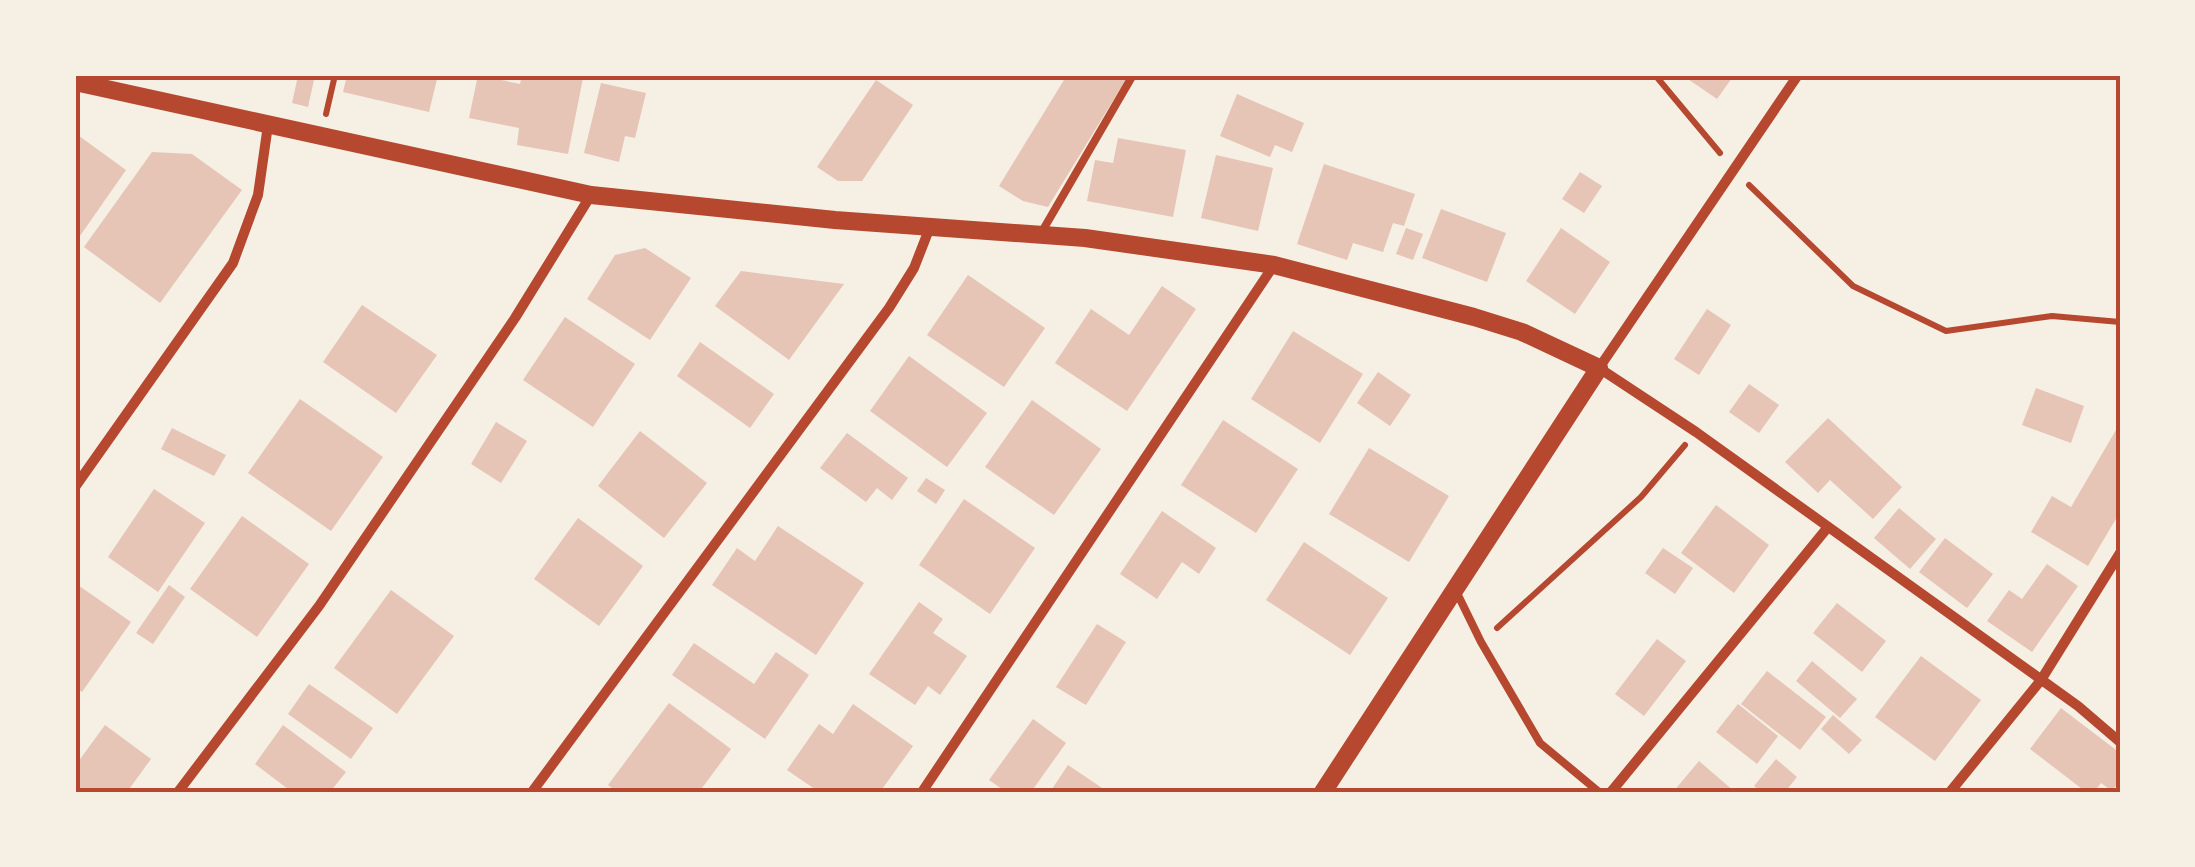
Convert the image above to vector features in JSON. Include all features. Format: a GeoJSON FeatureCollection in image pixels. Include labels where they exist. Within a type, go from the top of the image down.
{"type":"FeatureCollection","features":[{"type":"Feature","properties":{"kind":"street"},"geometry":{"type":"LineString","coordinates":[[1322,792],[1599,368],[1798,75]]}},
{"type":"Feature","properties":{"kind":"street"},"geometry":{"type":"LineString","coordinates":[[75,82],[592,196],[1040,234],[1274,266],[1522,332],[1599,368],[1696,432],[2041,680],[2120,742]]}},
{"type":"Feature","properties":{"kind":"street"},"geometry":{"type":"LineString","coordinates":[[75,488],[233,263],[258,195],[268,125]]}},
{"type":"Feature","properties":{"kind":"street"},"geometry":{"type":"LineString","coordinates":[[178,792],[319,606],[515,318],[592,196]]}},
{"type":"Feature","properties":{"kind":"street"},"geometry":{"type":"LineString","coordinates":[[532,792],[889,308],[914,268],[930,226]]}},
{"type":"Feature","properties":{"kind":"street"},"geometry":{"type":"LineString","coordinates":[[922,792],[1274,266]]}},
{"type":"Feature","properties":{"kind":"street"},"geometry":{"type":"LineString","coordinates":[[1611,792],[1828,528]]}},
{"type":"Feature","properties":{"kind":"street"},"geometry":{"type":"LineString","coordinates":[[1950,792],[2041,680],[2120,553]]}},
{"type":"Feature","properties":{"kind":"lane"},"geometry":{"type":"LineString","coordinates":[[1040,234],[1133,75]]}},
{"type":"Feature","properties":{"kind":"lane"},"geometry":{"type":"LineString","coordinates":[[1455,588],[1481,642],[1540,743],[1598,792]]}},
{"type":"Feature","properties":{"kind":"path"},"geometry":{"type":"LineString","coordinates":[[322,134],[335,75]]}},
{"type":"Feature","properties":{"kind":"path"},"geometry":{"type":"LineString","coordinates":[[1655,75],[1734,170],[1854,286],[1946,331],[2052,316],[2120,322]]}},
{"type":"Feature","properties":{"kind":"path"},"geometry":{"type":"LineString","coordinates":[[1481,642],[1641,498],[1696,432]]}},
{"type":"Feature","properties":{"kind":"building"},"geometry":{"type":"Polygon","coordinates":[[[347,75],[438,75],[429,112],[343,92],[347,75]]]}},
{"type":"Feature","properties":{"kind":"building"},"geometry":{"type":"Polygon","coordinates":[[[478,75],[520,84],[522,75],[583,78],[568,154],[517,145],[519,128],[469,118],[478,75]]]}},
{"type":"Feature","properties":{"kind":"building"},"geometry":{"type":"Polygon","coordinates":[[[1067,75],[1128,76],[1048,207],[1023,201],[999,186],[1067,75]]]}},
{"type":"Feature","properties":{"kind":"building"},"geometry":{"type":"Polygon","coordinates":[[[1682,75],[1734,75],[1717,99],[1682,75]]]}},
{"type":"Feature","properties":{"kind":"building"},"geometry":{"type":"Polygon","coordinates":[[[298,76],[314,80],[308,107],[292,103],[298,76]]]}},
{"type":"Feature","properties":{"kind":"building"},"geometry":{"type":"Polygon","coordinates":[[[876,80],[913,105],[862,181],[838,181],[817,167],[876,80]]]}},
{"type":"Feature","properties":{"kind":"building"},"geometry":{"type":"Polygon","coordinates":[[[601,83],[646,93],[635,138],[625,136],[619,162],[584,153],[601,83]]]}},
{"type":"Feature","properties":{"kind":"building"},"geometry":{"type":"Polygon","coordinates":[[[1237,94],[1304,123],[1292,152],[1275,145],[1270,157],[1220,136],[1237,94]]]}},
{"type":"Feature","properties":{"kind":"building"},"geometry":{"type":"Polygon","coordinates":[[[75,133],[126,170],[75,243],[75,133]]]}},
{"type":"Feature","properties":{"kind":"building"},"geometry":{"type":"Polygon","coordinates":[[[1118,138],[1186,150],[1173,217],[1087,201],[1095,160],[1113,163],[1118,138]]]}},
{"type":"Feature","properties":{"kind":"building"},"geometry":{"type":"Polygon","coordinates":[[[152,152],[192,154],[242,190],[160,303],[84,247],[152,152]]]}},
{"type":"Feature","properties":{"kind":"building"},"geometry":{"type":"Polygon","coordinates":[[[1216,155],[1273,168],[1258,231],[1201,218],[1216,155]]]}},
{"type":"Feature","properties":{"kind":"building"},"geometry":{"type":"Polygon","coordinates":[[[1324,164],[1415,194],[1404,226],[1393,223],[1383,252],[1353,243],[1347,260],[1297,244],[1324,164]]]}},
{"type":"Feature","properties":{"kind":"building"},"geometry":{"type":"Polygon","coordinates":[[[1580,172],[1602,186],[1584,213],[1562,199],[1580,172]]]}},
{"type":"Feature","properties":{"kind":"building"},"geometry":{"type":"Polygon","coordinates":[[[1441,209],[1506,233],[1487,282],[1422,258],[1441,209]]]}},
{"type":"Feature","properties":{"kind":"building"},"geometry":{"type":"Polygon","coordinates":[[[1406,228],[1423,234],[1413,260],[1396,254],[1406,228]]]}},
{"type":"Feature","properties":{"kind":"building"},"geometry":{"type":"Polygon","coordinates":[[[1561,228],[1610,262],[1575,314],[1526,281],[1561,228]]]}},
{"type":"Feature","properties":{"kind":"building"},"geometry":{"type":"Polygon","coordinates":[[[645,248],[691,278],[650,340],[587,299],[615,255],[645,248]]]}},
{"type":"Feature","properties":{"kind":"building"},"geometry":{"type":"Polygon","coordinates":[[[741,271],[844,284],[789,360],[715,306],[741,271]]]}},
{"type":"Feature","properties":{"kind":"building"},"geometry":{"type":"Polygon","coordinates":[[[968,275],[1045,328],[1004,387],[927,335],[968,275]]]}},
{"type":"Feature","properties":{"kind":"building"},"geometry":{"type":"Polygon","coordinates":[[[1162,286],[1196,309],[1127,411],[1055,363],[1091,309],[1129,335],[1162,286]]]}},
{"type":"Feature","properties":{"kind":"building"},"geometry":{"type":"Polygon","coordinates":[[[362,305],[437,355],[396,413],[323,362],[362,305]]]}},
{"type":"Feature","properties":{"kind":"building"},"geometry":{"type":"Polygon","coordinates":[[[1707,309],[1731,325],[1699,375],[1674,359],[1707,309]]]}},
{"type":"Feature","properties":{"kind":"building"},"geometry":{"type":"Polygon","coordinates":[[[565,317],[635,364],[593,427],[523,380],[565,317]]]}},
{"type":"Feature","properties":{"kind":"building"},"geometry":{"type":"Polygon","coordinates":[[[1293,331],[1363,374],[1320,443],[1251,399],[1293,331]]]}},
{"type":"Feature","properties":{"kind":"building"},"geometry":{"type":"Polygon","coordinates":[[[700,342],[774,394],[750,428],[677,376],[700,342]]]}},
{"type":"Feature","properties":{"kind":"building"},"geometry":{"type":"Polygon","coordinates":[[[909,356],[987,413],[947,467],[870,411],[909,356]]]}},
{"type":"Feature","properties":{"kind":"building"},"geometry":{"type":"Polygon","coordinates":[[[1378,372],[1411,395],[1390,426],[1357,403],[1378,372]]]}},
{"type":"Feature","properties":{"kind":"building"},"geometry":{"type":"Polygon","coordinates":[[[1749,384],[1779,405],[1759,433],[1729,412],[1749,384]]]}},
{"type":"Feature","properties":{"kind":"building"},"geometry":{"type":"Polygon","coordinates":[[[2036,388],[2084,406],[2071,443],[2022,425],[2036,388]]]}},
{"type":"Feature","properties":{"kind":"building"},"geometry":{"type":"Polygon","coordinates":[[[300,399],[383,457],[331,531],[248,473],[300,399]]]}},
{"type":"Feature","properties":{"kind":"building"},"geometry":{"type":"Polygon","coordinates":[[[1032,400],[1101,449],[1054,515],[985,467],[1032,400]]]}},
{"type":"Feature","properties":{"kind":"building"},"geometry":{"type":"Polygon","coordinates":[[[1828,418],[1902,487],[1873,519],[1830,480],[1818,493],[1785,462],[1828,418]]]}},
{"type":"Feature","properties":{"kind":"building"},"geometry":{"type":"Polygon","coordinates":[[[1223,420],[1298,469],[1256,533],[1181,485],[1223,420]]]}},
{"type":"Feature","properties":{"kind":"building"},"geometry":{"type":"Polygon","coordinates":[[[496,422],[527,441],[501,483],[471,464],[496,422]]]}},
{"type":"Feature","properties":{"kind":"building"},"geometry":{"type":"Polygon","coordinates":[[[2120,423],[2120,512],[2088,566],[2031,532],[2052,496],[2071,507],[2120,423]]]}},
{"type":"Feature","properties":{"kind":"building"},"geometry":{"type":"Polygon","coordinates":[[[172,428],[226,455],[214,476],[161,449],[172,428]]]}},
{"type":"Feature","properties":{"kind":"building"},"geometry":{"type":"Polygon","coordinates":[[[640,431],[707,483],[664,538],[598,486],[640,431]]]}},
{"type":"Feature","properties":{"kind":"building"},"geometry":{"type":"Polygon","coordinates":[[[847,433],[908,478],[892,500],[877,488],[866,502],[820,468],[847,433]]]}},
{"type":"Feature","properties":{"kind":"building"},"geometry":{"type":"Polygon","coordinates":[[[1369,448],[1449,496],[1409,562],[1329,514],[1369,448]]]}},
{"type":"Feature","properties":{"kind":"building"},"geometry":{"type":"Polygon","coordinates":[[[926,478],[945,490],[936,504],[917,491],[926,478]]]}},
{"type":"Feature","properties":{"kind":"building"},"geometry":{"type":"Polygon","coordinates":[[[154,489],[205,523],[158,592],[108,557],[154,489]]]}},
{"type":"Feature","properties":{"kind":"building"},"geometry":{"type":"Polygon","coordinates":[[[964,499],[1035,548],[990,614],[919,565],[964,499]]]}},
{"type":"Feature","properties":{"kind":"building"},"geometry":{"type":"Polygon","coordinates":[[[1716,505],[1769,545],[1734,593],[1681,553],[1716,505]]]}},
{"type":"Feature","properties":{"kind":"building"},"geometry":{"type":"Polygon","coordinates":[[[1899,508],[1936,539],[1910,569],[1874,538],[1899,508]]]}},
{"type":"Feature","properties":{"kind":"building"},"geometry":{"type":"Polygon","coordinates":[[[1162,511],[1216,548],[1199,574],[1182,562],[1157,599],[1120,574],[1162,511]]]}},
{"type":"Feature","properties":{"kind":"building"},"geometry":{"type":"Polygon","coordinates":[[[242,516],[309,564],[257,637],[190,589],[242,516]]]}},
{"type":"Feature","properties":{"kind":"building"},"geometry":{"type":"Polygon","coordinates":[[[578,518],[643,566],[599,626],[534,579],[578,518]]]}},
{"type":"Feature","properties":{"kind":"building"},"geometry":{"type":"Polygon","coordinates":[[[778,526],[864,583],[816,655],[712,585],[737,548],[755,561],[778,526]]]}},
{"type":"Feature","properties":{"kind":"building"},"geometry":{"type":"Polygon","coordinates":[[[1945,538],[1993,574],[1967,608],[1919,572],[1945,538]]]}},
{"type":"Feature","properties":{"kind":"building"},"geometry":{"type":"Polygon","coordinates":[[[1304,542],[1388,598],[1350,655],[1266,600],[1304,542]]]}},
{"type":"Feature","properties":{"kind":"building"},"geometry":{"type":"Polygon","coordinates":[[[1663,548],[1693,568],[1675,594],[1645,573],[1663,548]]]}},
{"type":"Feature","properties":{"kind":"building"},"geometry":{"type":"Polygon","coordinates":[[[2047,564],[2078,586],[2032,652],[1987,621],[2009,590],[2022,599],[2047,564]]]}},
{"type":"Feature","properties":{"kind":"building"},"geometry":{"type":"Polygon","coordinates":[[[75,583],[131,622],[82,692],[75,687],[75,583]]]}},
{"type":"Feature","properties":{"kind":"building"},"geometry":{"type":"Polygon","coordinates":[[[169,585],[185,597],[153,644],[136,633],[169,585]]]}},
{"type":"Feature","properties":{"kind":"building"},"geometry":{"type":"Polygon","coordinates":[[[391,590],[454,636],[397,714],[334,668],[391,590]]]}},
{"type":"Feature","properties":{"kind":"building"},"geometry":{"type":"Polygon","coordinates":[[[919,602],[943,619],[933,633],[967,656],[940,695],[928,686],[915,705],[869,674],[919,602]]]}},
{"type":"Feature","properties":{"kind":"building"},"geometry":{"type":"Polygon","coordinates":[[[1837,603],[1886,641],[1862,672],[1813,633],[1837,603]]]}},
{"type":"Feature","properties":{"kind":"building"},"geometry":{"type":"Polygon","coordinates":[[[1097,624],[1126,642],[1086,705],[1056,687],[1097,624]]]}},
{"type":"Feature","properties":{"kind":"building"},"geometry":{"type":"Polygon","coordinates":[[[1657,639],[1686,661],[1644,716],[1615,694],[1657,639]]]}},
{"type":"Feature","properties":{"kind":"building"},"geometry":{"type":"Polygon","coordinates":[[[694,643],[754,684],[776,652],[809,675],[765,739],[672,675],[694,643]]]}},
{"type":"Feature","properties":{"kind":"building"},"geometry":{"type":"Polygon","coordinates":[[[1921,656],[1981,700],[1935,761],[1875,717],[1921,656]]]}},
{"type":"Feature","properties":{"kind":"building"},"geometry":{"type":"Polygon","coordinates":[[[1812,661],[1857,699],[1840,718],[1796,681],[1812,661]]]}},
{"type":"Feature","properties":{"kind":"building"},"geometry":{"type":"Polygon","coordinates":[[[1767,671],[1826,717],[1800,750],[1741,704],[1767,671]]]}},
{"type":"Feature","properties":{"kind":"building"},"geometry":{"type":"Polygon","coordinates":[[[309,684],[373,728],[351,759],[288,714],[309,684]]]}},
{"type":"Feature","properties":{"kind":"building"},"geometry":{"type":"Polygon","coordinates":[[[669,703],[731,749],[699,792],[617,792],[608,785],[669,703]]]}},
{"type":"Feature","properties":{"kind":"building"},"geometry":{"type":"Polygon","coordinates":[[[853,704],[913,746],[880,792],[819,792],[787,770],[819,724],[833,734],[853,704]]]}},
{"type":"Feature","properties":{"kind":"building"},"geometry":{"type":"Polygon","coordinates":[[[1738,704],[1778,736],[1757,764],[1716,732],[1738,704]]]}},
{"type":"Feature","properties":{"kind":"building"},"geometry":{"type":"Polygon","coordinates":[[[2061,708],[2120,753],[2120,781],[2112,791],[2101,783],[2094,792],[2086,792],[2030,749],[2061,708]]]}},
{"type":"Feature","properties":{"kind":"building"},"geometry":{"type":"Polygon","coordinates":[[[1833,715],[1862,740],[1849,754],[1821,729],[1833,715]]]}},
{"type":"Feature","properties":{"kind":"building"},"geometry":{"type":"Polygon","coordinates":[[[1033,719],[1066,743],[1031,792],[1006,792],[989,780],[1033,719]]]}},
{"type":"Feature","properties":{"kind":"building"},"geometry":{"type":"Polygon","coordinates":[[[105,725],[151,759],[127,792],[75,792],[75,766],[105,725]]]}},
{"type":"Feature","properties":{"kind":"building"},"geometry":{"type":"Polygon","coordinates":[[[283,725],[346,772],[330,792],[292,792],[255,764],[283,725]]]}},
{"type":"Feature","properties":{"kind":"building"},"geometry":{"type":"Polygon","coordinates":[[[1776,759],[1797,777],[1785,792],[1761,792],[1754,786],[1776,759]]]}},
{"type":"Feature","properties":{"kind":"building"},"geometry":{"type":"Polygon","coordinates":[[[1699,761],[1735,792],[1673,792],[1699,761]]]}},
{"type":"Feature","properties":{"kind":"building"},"geometry":{"type":"Polygon","coordinates":[[[1068,765],[1108,792],[1050,792],[1068,765]]]}}]}
